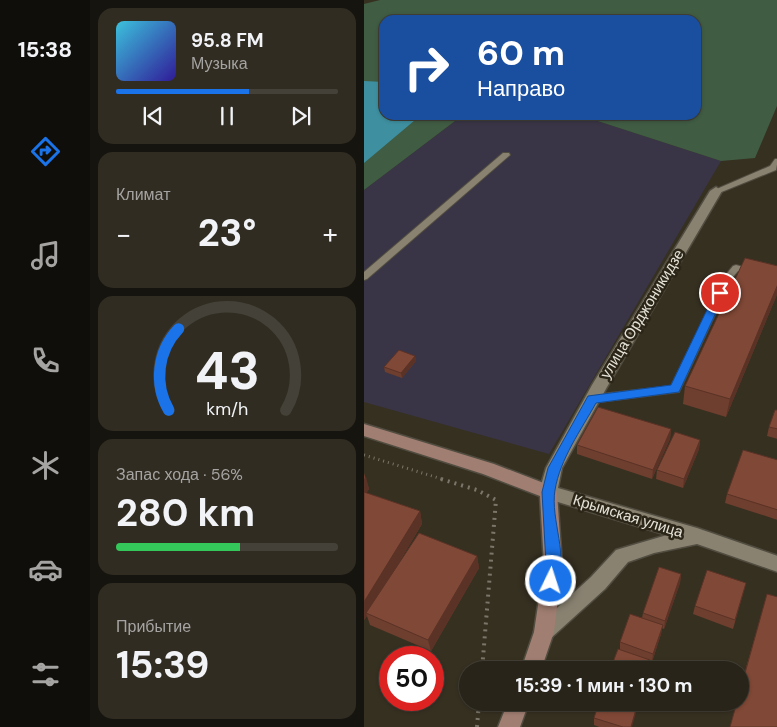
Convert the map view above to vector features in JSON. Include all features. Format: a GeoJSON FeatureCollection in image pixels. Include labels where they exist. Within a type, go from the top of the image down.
{"type":"FeatureCollection","features":[{"type":"Feature","properties":{"kind":"main road","name":"Крымская улица"},"geometry":{"type":"LineString","coordinates":[[364,430],[488,469],[548,492]]}},
{"type":"Feature","properties":{"kind":"main road","name":"улица Орджоникидзе"},"geometry":{"type":"LineString","coordinates":[[534,661],[544,632],[553,564],[548,492]]}},
{"type":"Feature","properties":{"kind":"main road"},"geometry":{"type":"LineString","coordinates":[[509,727],[515,711]]}},
{"type":"Feature","properties":{"kind":"street","name":"улица Орджоникидзе"},"geometry":{"type":"LineString","coordinates":[[548,492],[554,468],[592,399],[716,191]]}},
{"type":"Feature","properties":{"kind":"street","name":"Крымская улица"},"geometry":{"type":"LineString","coordinates":[[548,492],[697,536],[777,564]]}},
{"type":"Feature","properties":{"kind":"street"},"geometry":{"type":"LineString","coordinates":[[544,632],[598,583],[622,556],[654,545],[697,536]]}},
{"type":"Feature","properties":{"kind":"lane"},"geometry":{"type":"LineString","coordinates":[[364,277],[506,155]]}},
{"type":"Feature","properties":{"kind":"lane"},"geometry":{"type":"LineString","coordinates":[[716,191],[774,168],[777,161]]}},
{"type":"Feature","properties":{"kind":"lane"},"geometry":{"type":"LineString","coordinates":[[592,399],[675,389],[728,277],[736,268],[777,279]]}},
{"type":"Feature","properties":{"kind":"path"},"geometry":{"type":"LineString","coordinates":[[364,455],[477,490],[496,500],[483,661]]}},
{"type":"Feature","properties":{"kind":"path"},"geometry":{"type":"LineString","coordinates":[[477,727],[478,711]]}},
{"type":"Feature","properties":{"kind":"shaded area"},"geometry":{"type":"Polygon","coordinates":[[[456,120],[594,120],[721,161],[549,454],[364,402],[364,190],[456,120]]]}},
{"type":"Feature","properties":{"kind":"green space"},"geometry":{"type":"Polygon","coordinates":[[[380,0],[777,0],[777,106],[755,158],[721,161],[594,120],[701,120],[701,15],[379,15],[379,120],[456,120],[364,190],[364,4],[380,0]]]}},
{"type":"Feature","properties":{"kind":"water"},"geometry":{"type":"Polygon","coordinates":[[[364,81],[379,82],[379,120],[415,120],[364,163],[364,81]]]}},
{"type":"Feature","properties":{"kind":"building"},"geometry":{"type":"Polygon","coordinates":[[[745,258],[778,266],[778,284],[730,399],[685,386],[745,258]]]}},
{"type":"Feature","properties":{"kind":"building"},"geometry":{"type":"Polygon","coordinates":[[[399,350],[415,356],[401,373],[384,367],[399,350]]]}},
{"type":"Feature","properties":{"kind":"building"},"geometry":{"type":"Polygon","coordinates":[[[598,407],[671,429],[653,470],[577,445],[598,407]]]}},
{"type":"Feature","properties":{"kind":"building"},"geometry":{"type":"Polygon","coordinates":[[[775,410],[778,410],[778,429],[769,427],[775,410]]]}},
{"type":"Feature","properties":{"kind":"building"},"geometry":{"type":"Polygon","coordinates":[[[675,432],[700,440],[684,479],[657,470],[675,432]]]}},
{"type":"Feature","properties":{"kind":"building"},"geometry":{"type":"Polygon","coordinates":[[[743,450],[778,460],[778,510],[727,494],[743,450]]]}},
{"type":"Feature","properties":{"kind":"building"},"geometry":{"type":"Polygon","coordinates":[[[364,492],[420,511],[364,602],[364,492]]]}},
{"type":"Feature","properties":{"kind":"building"},"geometry":{"type":"Polygon","coordinates":[[[419,533],[477,556],[428,640],[366,613],[419,533]]]}},
{"type":"Feature","properties":{"kind":"building"},"geometry":{"type":"Polygon","coordinates":[[[659,567],[681,574],[665,621],[643,613],[659,567]]]}},
{"type":"Feature","properties":{"kind":"building"},"geometry":{"type":"Polygon","coordinates":[[[707,570],[746,583],[735,620],[695,606],[707,570]]]}},
{"type":"Feature","properties":{"kind":"building"},"geometry":{"type":"Polygon","coordinates":[[[767,594],[778,597],[778,727],[730,727],[734,711],[749,711],[748,661],[767,594]]]}},
{"type":"Feature","properties":{"kind":"building"},"geometry":{"type":"Polygon","coordinates":[[[630,614],[663,625],[653,654],[620,642],[630,614]]]}},
{"type":"Feature","properties":{"kind":"building"},"geometry":{"type":"Polygon","coordinates":[[[618,649],[650,660],[650,661],[613,661],[618,649]]]}},
{"type":"Feature","properties":{"kind":"building"},"geometry":{"type":"Polygon","coordinates":[[[596,711],[635,711],[631,727],[623,727],[594,718],[596,711]]]}},
{"type":"Feature","properties":{"kind":"route"},"geometry":{"type":"LineString","coordinates":[[551,581],[553,564],[548,492],[554,468],[592,399],[675,389],[720,293]]}}]}
